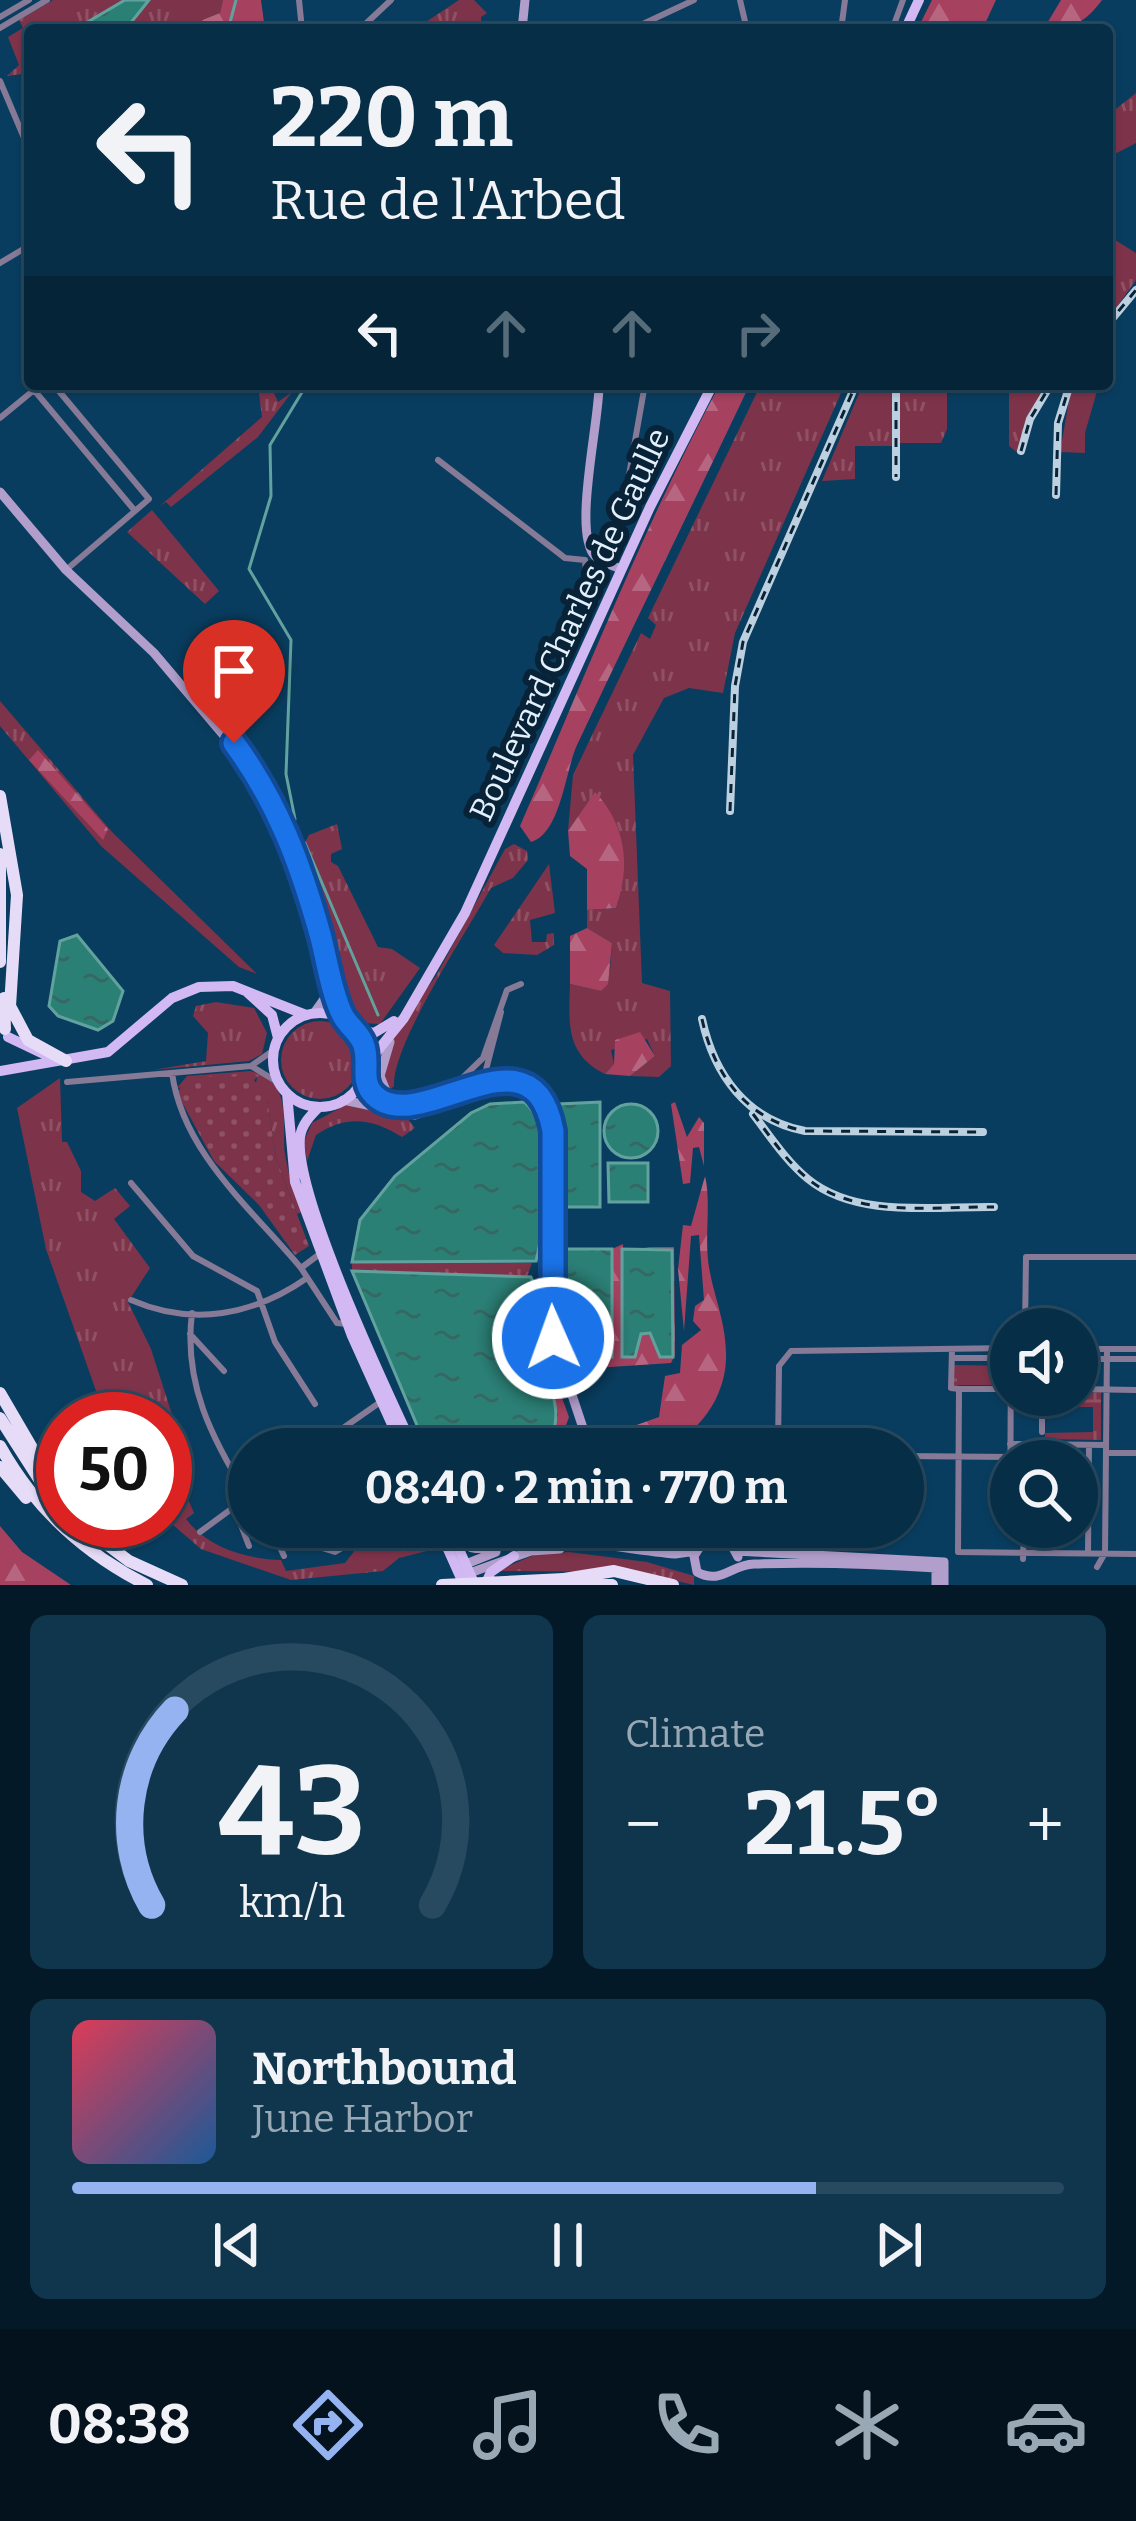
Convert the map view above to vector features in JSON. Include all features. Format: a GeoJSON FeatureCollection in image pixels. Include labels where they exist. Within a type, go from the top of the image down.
{"type":"FeatureCollection","features":[{"type":"Feature","properties":{"kind":"highway"},"geometry":{"type":"LineString","coordinates":[[0,796],[17,895],[10,1006],[18,1027],[43,1050],[67,1061]]}},
{"type":"Feature","properties":{"kind":"highway"},"geometry":{"type":"LineString","coordinates":[[0,854],[0,962]]}},
{"type":"Feature","properties":{"kind":"highway"},"geometry":{"type":"LineString","coordinates":[[4,1030],[2,1003],[11,980]]}},
{"type":"Feature","properties":{"kind":"highway"},"geometry":{"type":"LineString","coordinates":[[0,1393],[36,1457]]}},
{"type":"Feature","properties":{"kind":"highway"},"geometry":{"type":"LineString","coordinates":[[0,1418],[36,1479]]}},
{"type":"Feature","properties":{"kind":"highway"},"geometry":{"type":"LineString","coordinates":[[0,1446],[36,1499]]}},
{"type":"Feature","properties":{"kind":"highway"},"geometry":{"type":"LineString","coordinates":[[0,1466],[36,1506]]}},
{"type":"Feature","properties":{"kind":"highway"},"geometry":{"type":"LineString","coordinates":[[97,1548],[147,1585]]}},
{"type":"Feature","properties":{"kind":"highway"},"geometry":{"type":"LineString","coordinates":[[103,1548],[182,1585]]}},
{"type":"Feature","properties":{"kind":"highway"},"geometry":{"type":"LineString","coordinates":[[442,1585],[564,1579],[614,1571],[673,1585]]}},
{"type":"Feature","properties":{"kind":"highway"},"geometry":{"type":"LineString","coordinates":[[564,1579],[612,1585]]}},
{"type":"Feature","properties":{"kind":"main road"},"geometry":{"type":"LineString","coordinates":[[598,390],[598,428],[587,487],[588,561],[621,569]]}},
{"type":"Feature","properties":{"kind":"main road","name":"Boulevard Charles de Gaulle"},"geometry":{"type":"LineString","coordinates":[[391,1103],[381,1085],[382,1060],[476,888],[621,569],[710,390]]}},
{"type":"Feature","properties":{"kind":"main road"},"geometry":{"type":"LineString","coordinates":[[0,492],[66,570],[154,653],[258,776],[298,860],[372,1094],[391,1103],[428,1107],[487,1080],[509,1083],[536,1096],[552,1124],[553,1338],[583,1428]]}},
{"type":"Feature","properties":{"kind":"main road","name":"Boulevard Charles de Gaulle"},"geometry":{"type":"LineString","coordinates":[[349,1024],[374,1033],[399,1015],[476,888]]}},
{"type":"Feature","properties":{"kind":"main road"},"geometry":{"type":"LineString","coordinates":[[4,1030],[0,1071],[108,1052],[189,989],[209,985],[244,989],[349,1024]]}},
{"type":"Feature","properties":{"kind":"main road"},"geometry":{"type":"LineString","coordinates":[[276,1044],[334,985]]}},
{"type":"Feature","properties":{"kind":"main road","name":"Boulevard Charles de Gaulle"},"geometry":{"type":"LineString","coordinates":[[365,1070],[422,988]]}},
{"type":"Feature","properties":{"kind":"main road"},"geometry":{"type":"LineString","coordinates":[[244,989],[272,1016],[291,1168],[347,1324],[402,1428]]}},
{"type":"Feature","properties":{"kind":"main road"},"geometry":{"type":"LineString","coordinates":[[4,1030],[28,1051],[67,1061]]}},
{"type":"Feature","properties":{"kind":"main road"},"geometry":{"type":"LineString","coordinates":[[344,1100],[365,1070]]}},
{"type":"Feature","properties":{"kind":"main road"},"geometry":{"type":"LineString","coordinates":[[396,1428],[303,1167],[301,1131],[319,1107],[344,1100],[395,1115],[509,1083]]}},
{"type":"Feature","properties":{"kind":"main road"},"geometry":{"type":"LineString","coordinates":[[283,1088],[319,1107]]}},
{"type":"Feature","properties":{"kind":"main road"},"geometry":{"type":"LineString","coordinates":[[450,1548],[465,1574]]}},
{"type":"Feature","properties":{"kind":"main road"},"geometry":{"type":"LineString","coordinates":[[465,1574],[518,1548]]}},
{"type":"Feature","properties":{"kind":"main road"},"geometry":{"type":"LineString","coordinates":[[602,1548],[675,1554],[694,1548]]}},
{"type":"Feature","properties":{"kind":"main road"},"geometry":{"type":"LineString","coordinates":[[694,1567],[699,1548]]}},
{"type":"Feature","properties":{"kind":"main road"},"geometry":{"type":"LineString","coordinates":[[732,1548],[938,1566]]}},
{"type":"Feature","properties":{"kind":"main road"},"geometry":{"type":"LineString","coordinates":[[465,1574],[514,1556],[569,1549],[674,1559],[694,1567],[711,1582],[724,1581],[736,1569],[752,1564],[938,1566]]}},
{"type":"Feature","properties":{"kind":"main road"},"geometry":{"type":"LineString","coordinates":[[736,1551],[736,1569]]}},
{"type":"Feature","properties":{"kind":"main road"},"geometry":{"type":"LineString","coordinates":[[485,1585],[490,1572],[514,1556]]}},
{"type":"Feature","properties":{"kind":"main road"},"geometry":{"type":"LineString","coordinates":[[938,1566],[940,1585]]}},
{"type":"Feature","properties":{"kind":"street"},"geometry":{"type":"LineString","coordinates":[[0,17],[29,0]]}},
{"type":"Feature","properties":{"kind":"street"},"geometry":{"type":"LineString","coordinates":[[0,28],[47,0]]}},
{"type":"Feature","properties":{"kind":"street"},"geometry":{"type":"LineString","coordinates":[[366,24],[392,0]]}},
{"type":"Feature","properties":{"kind":"street"},"geometry":{"type":"LineString","coordinates":[[643,24],[694,0]]}},
{"type":"Feature","properties":{"kind":"street"},"geometry":{"type":"LineString","coordinates":[[0,81],[24,130]]}},
{"type":"Feature","properties":{"kind":"street"},"geometry":{"type":"LineString","coordinates":[[0,418],[33,390]]}},
{"type":"Feature","properties":{"kind":"street"},"geometry":{"type":"LineString","coordinates":[[39,390],[135,511]]}},
{"type":"Feature","properties":{"kind":"street"},"geometry":{"type":"LineString","coordinates":[[58,390],[149,499],[66,570]]}},
{"type":"Feature","properties":{"kind":"street"},"geometry":{"type":"LineString","coordinates":[[635,477],[629,475],[644,390]]}},
{"type":"Feature","properties":{"kind":"street"},"geometry":{"type":"LineString","coordinates":[[438,460],[566,558],[588,561],[586,619],[569,614]]}},
{"type":"Feature","properties":{"kind":"street"},"geometry":{"type":"LineString","coordinates":[[428,1107],[475,1070],[504,997],[521,984]]}},
{"type":"Feature","properties":{"kind":"street"},"geometry":{"type":"LineString","coordinates":[[487,1080],[504,997]]}},
{"type":"Feature","properties":{"kind":"street"},"geometry":{"type":"LineString","coordinates":[[67,1082],[251,1066],[276,1044]]}},
{"type":"Feature","properties":{"kind":"street"},"geometry":{"type":"LineString","coordinates":[[251,1066],[283,1088]]}},
{"type":"Feature","properties":{"kind":"street"},"geometry":{"type":"LineString","coordinates":[[172,1073],[178,1108],[194,1141],[301,1268],[337,1323],[347,1324]]}},
{"type":"Feature","properties":{"kind":"street"},"geometry":{"type":"LineString","coordinates":[[130,1183],[193,1256],[244,1281],[264,1306],[275,1342],[315,1404]]}},
{"type":"Feature","properties":{"kind":"street"},"geometry":{"type":"LineString","coordinates":[[301,1268],[321,1253]]}},
{"type":"Feature","properties":{"kind":"street"},"geometry":{"type":"LineString","coordinates":[[1025,1308],[1026,1257],[1136,1257]]}},
{"type":"Feature","properties":{"kind":"street"},"geometry":{"type":"LineString","coordinates":[[131,1300],[220,1315],[264,1306],[307,1278]]}},
{"type":"Feature","properties":{"kind":"street"},"geometry":{"type":"LineString","coordinates":[[192,1313],[190,1334],[199,1401],[228,1456]]}},
{"type":"Feature","properties":{"kind":"street"},"geometry":{"type":"LineString","coordinates":[[190,1334],[224,1371]]}},
{"type":"Feature","properties":{"kind":"street"},"geometry":{"type":"LineString","coordinates":[[1098,1349],[1136,1349]]}},
{"type":"Feature","properties":{"kind":"street"},"geometry":{"type":"LineString","coordinates":[[1097,1567],[1108,1553],[1107,1349]]}},
{"type":"Feature","properties":{"kind":"street"},"geometry":{"type":"LineString","coordinates":[[952,1353],[990,1350]]}},
{"type":"Feature","properties":{"kind":"street"},"geometry":{"type":"LineString","coordinates":[[778,1428],[778,1366],[791,1351],[990,1356]]}},
{"type":"Feature","properties":{"kind":"street"},"geometry":{"type":"LineString","coordinates":[[952,1353],[951,1388],[990,1389]]}},
{"type":"Feature","properties":{"kind":"street"},"geometry":{"type":"LineString","coordinates":[[1098,1359],[1136,1359]]}},
{"type":"Feature","properties":{"kind":"street"},"geometry":{"type":"LineString","coordinates":[[959,1388],[958,1552],[1136,1554]]}},
{"type":"Feature","properties":{"kind":"street"},"geometry":{"type":"LineString","coordinates":[[1098,1390],[1136,1390]]}},
{"type":"Feature","properties":{"kind":"street"},"geometry":{"type":"LineString","coordinates":[[345,1428],[386,1400]]}},
{"type":"Feature","properties":{"kind":"street"},"geometry":{"type":"LineString","coordinates":[[1098,1447],[1136,1453]]}},
{"type":"Feature","properties":{"kind":"street"},"geometry":{"type":"LineString","coordinates":[[924,1456],[990,1457]]}},
{"type":"Feature","properties":{"kind":"street"},"geometry":{"type":"LineString","coordinates":[[200,1532],[228,1511]]}},
{"type":"Feature","properties":{"kind":"street"},"geometry":{"type":"LineString","coordinates":[[280,1548],[284,1556]]}},
{"type":"Feature","properties":{"kind":"street"},"geometry":{"type":"LineString","coordinates":[[1023,1548],[1023,1556]]}},
{"type":"Feature","properties":{"kind":"street"},"geometry":{"type":"LineString","coordinates":[[1088,1548],[1088,1553]]}},
{"type":"Feature","properties":{"kind":"green space"},"geometry":{"type":"Polygon","coordinates":[[[53,0],[223,0],[220,13],[192,24],[24,24],[24,74],[7,76],[19,65],[8,37],[23,28],[19,20],[53,0]]]}},
{"type":"Feature","properties":{"kind":"green space"},"geometry":{"type":"Polygon","coordinates":[[[223,0],[261,0],[264,24],[192,24],[220,13],[223,0]]]}},
{"type":"Feature","properties":{"kind":"green space"},"geometry":{"type":"Polygon","coordinates":[[[459,0],[474,0],[487,13],[482,24],[423,24],[459,0]]]}},
{"type":"Feature","properties":{"kind":"green space"},"geometry":{"type":"Polygon","coordinates":[[[932,0],[996,0],[985,24],[920,24],[932,0]]]}},
{"type":"Feature","properties":{"kind":"green space"},"geometry":{"type":"Polygon","coordinates":[[[1061,0],[1102,0],[1077,23],[1047,24],[1061,0]]]}},
{"type":"Feature","properties":{"kind":"green space"},"geometry":{"type":"Polygon","coordinates":[[[1136,93],[1136,143],[1113,155],[1113,111],[1136,93]]]}},
{"type":"Feature","properties":{"kind":"green space"},"geometry":{"type":"Polygon","coordinates":[[[1113,239],[1136,253],[1136,280],[1113,313],[1113,239]]]}},
{"type":"Feature","properties":{"kind":"green space"},"geometry":{"type":"Polygon","coordinates":[[[257,390],[273,390],[278,402],[292,392],[258,437],[171,507],[166,502],[160,506],[262,417],[257,390]]]}},
{"type":"Feature","properties":{"kind":"green space"},"geometry":{"type":"Polygon","coordinates":[[[717,390],[747,390],[577,745],[556,814],[531,842],[520,826],[717,390]]]}},
{"type":"Feature","properties":{"kind":"green space"},"geometry":{"type":"Polygon","coordinates":[[[758,390],[842,390],[735,633],[723,693],[689,688],[664,698],[633,755],[642,983],[670,991],[671,1066],[659,1077],[630,1076],[655,1056],[647,1039],[611,1050],[614,1064],[605,1074],[576,1047],[570,1024],[570,984],[601,991],[610,970],[612,943],[587,928],[587,910],[616,908],[624,862],[613,820],[595,793],[568,831],[573,775],[641,633],[650,639],[656,625],[648,618],[758,390]]]}},
{"type":"Feature","properties":{"kind":"green space"},"geometry":{"type":"Polygon","coordinates":[[[860,390],[894,390],[893,446],[855,446],[855,479],[822,481],[860,390]]]}},
{"type":"Feature","properties":{"kind":"green space"},"geometry":{"type":"Polygon","coordinates":[[[899,390],[947,390],[947,429],[941,443],[899,443],[899,390]]]}},
{"type":"Feature","properties":{"kind":"green space"},"geometry":{"type":"Polygon","coordinates":[[[1009,390],[1045,390],[1030,415],[1018,453],[1009,446],[1009,390]]]}},
{"type":"Feature","properties":{"kind":"green space"},"geometry":{"type":"Polygon","coordinates":[[[1071,390],[1097,390],[1085,433],[1085,453],[1060,452],[1071,390]]]}},
{"type":"Feature","properties":{"kind":"green space"},"geometry":{"type":"Polygon","coordinates":[[[152,510],[219,591],[205,604],[127,532],[152,510]]]}},
{"type":"Feature","properties":{"kind":"green space"},"geometry":{"type":"Polygon","coordinates":[[[0,701],[112,832],[257,974],[239,967],[101,846],[0,726],[0,701]]]}},
{"type":"Feature","properties":{"kind":"green space"},"geometry":{"type":"Polygon","coordinates":[[[38,750],[108,829],[103,840],[29,760],[38,750]]]}},
{"type":"Feature","properties":{"kind":"green space"},"geometry":{"type":"Polygon","coordinates":[[[595,792],[619,832],[623,877],[616,908],[587,910],[587,869],[570,856],[568,831],[595,792]]]}},
{"type":"Feature","properties":{"kind":"green space"},"geometry":{"type":"Polygon","coordinates":[[[337,824],[342,849],[331,854],[331,862],[338,866],[378,947],[392,949],[420,968],[380,1024],[362,1023],[345,1007],[302,848],[309,835],[337,824]]]}},
{"type":"Feature","properties":{"kind":"green space"},"geometry":{"type":"Polygon","coordinates":[[[514,844],[527,851],[528,860],[513,878],[491,888],[418,1016],[394,1086],[385,1094],[373,1083],[372,1062],[436,976],[505,849],[514,844]]]}},
{"type":"Feature","properties":{"kind":"green space"},"geometry":{"type":"Polygon","coordinates":[[[549,864],[555,913],[530,920],[532,942],[546,942],[547,934],[554,933],[554,945],[537,955],[503,953],[494,945],[549,864]]]}},
{"type":"Feature","properties":{"kind":"green space"},"geometry":{"type":"Polygon","coordinates":[[[587,928],[612,943],[608,984],[601,991],[570,984],[570,936],[587,928]]]}},
{"type":"Feature","properties":{"kind":"green space"},"geometry":{"type":"Polygon","coordinates":[[[216,1002],[254,1008],[267,1033],[262,1054],[249,1061],[153,1070],[206,1061],[208,1033],[193,1016],[196,1006],[216,1002]]]}},
{"type":"Feature","properties":{"kind":"green space"},"geometry":{"type":"Polygon","coordinates":[[[320,1021],[347,1033],[359,1060],[347,1087],[320,1099],[293,1087],[281,1060],[293,1033],[320,1021]]]}},
{"type":"Feature","properties":{"kind":"green space"},"geometry":{"type":"Polygon","coordinates":[[[640,1032],[655,1056],[630,1076],[605,1074],[614,1064],[615,1040],[640,1032]]]}},
{"type":"Feature","properties":{"kind":"green space"},"geometry":{"type":"Polygon","coordinates":[[[250,1071],[264,1076],[279,1093],[286,1161],[302,1212],[297,1214],[276,1158],[267,1099],[255,1086],[258,1075],[177,1088],[187,1076],[250,1071]]]}},
{"type":"Feature","properties":{"kind":"green space"},"geometry":{"type":"Polygon","coordinates":[[[260,1075],[254,1080],[267,1098],[276,1158],[309,1246],[295,1255],[259,1205],[214,1161],[177,1093],[187,1078],[260,1075]]]}},
{"type":"Feature","properties":{"kind":"green space"},"geometry":{"type":"Polygon","coordinates":[[[60,1078],[62,1142],[67,1142],[81,1171],[81,1192],[95,1201],[115,1188],[130,1206],[114,1219],[150,1268],[128,1302],[165,1392],[96,1392],[46,1249],[17,1108],[60,1078]]]}},
{"type":"Feature","properties":{"kind":"green space"},"geometry":{"type":"Polygon","coordinates":[[[675,1102],[687,1137],[699,1117],[704,1123],[704,1166],[699,1147],[693,1148],[690,1183],[683,1184],[671,1104],[675,1102]]]}},
{"type":"Feature","properties":{"kind":"green space"},"geometry":{"type":"Polygon","coordinates":[[[346,1105],[406,1117],[415,1128],[402,1137],[371,1123],[339,1124],[316,1135],[307,1161],[304,1141],[312,1123],[346,1105]]]}},
{"type":"Feature","properties":{"kind":"green space"},"geometry":{"type":"Polygon","coordinates":[[[705,1176],[708,1260],[726,1345],[723,1381],[693,1428],[628,1428],[659,1417],[665,1376],[680,1373],[682,1345],[701,1330],[693,1321],[695,1306],[704,1300],[699,1235],[691,1236],[684,1331],[678,1269],[683,1225],[691,1226],[705,1176]]]}},
{"type":"Feature","properties":{"kind":"green space"},"geometry":{"type":"Polygon","coordinates":[[[623,1244],[622,1356],[635,1357],[641,1334],[651,1333],[660,1357],[671,1250],[644,1247],[674,1247],[675,1355],[671,1363],[564,1370],[558,1338],[556,1249],[566,1249],[566,1357],[612,1357],[612,1249],[623,1244]]]}},
{"type":"Feature","properties":{"kind":"green space"},"geometry":{"type":"Polygon","coordinates":[[[538,1253],[544,1258],[547,1357],[569,1417],[565,1428],[553,1428],[558,1415],[534,1335],[541,1280],[538,1253]]]}},
{"type":"Feature","properties":{"kind":"green space"},"geometry":{"type":"Polygon","coordinates":[[[352,1262],[532,1263],[527,1277],[352,1271],[352,1262]]]}},
{"type":"Feature","properties":{"kind":"green space"},"geometry":{"type":"Polygon","coordinates":[[[953,1365],[990,1366],[990,1385],[953,1385],[953,1365]]]}},
{"type":"Feature","properties":{"kind":"green space"},"geometry":{"type":"Polygon","coordinates":[[[1098,1392],[1101,1440],[1045,1439],[1045,1433],[1093,1432],[1098,1392]]]}},
{"type":"Feature","properties":{"kind":"green space"},"geometry":{"type":"Polygon","coordinates":[[[0,1526],[22,1552],[71,1585],[0,1585],[0,1526]]]}},
{"type":"Feature","properties":{"kind":"green space"},"geometry":{"type":"Polygon","coordinates":[[[192,1526],[229,1550],[281,1560],[286,1571],[345,1563],[357,1548],[439,1548],[399,1558],[383,1571],[291,1580],[201,1549],[192,1541],[192,1526]]]}},
{"type":"Feature","properties":{"kind":"green space"},"geometry":{"type":"Polygon","coordinates":[[[569,1552],[647,1562],[694,1576],[694,1585],[638,1572],[497,1571],[534,1555],[569,1552]]]}},
{"type":"Feature","properties":{"kind":"water"},"geometry":{"type":"Polygon","coordinates":[[[125,0],[149,0],[130,24],[84,24],[125,0]]]}},
{"type":"Feature","properties":{"kind":"water"},"geometry":{"type":"Polygon","coordinates":[[[77,935],[123,991],[113,1021],[98,1030],[58,1016],[49,1006],[60,941],[77,935]]]}},
{"type":"Feature","properties":{"kind":"water"},"geometry":{"type":"Polygon","coordinates":[[[524,1102],[534,1113],[544,1153],[536,1261],[352,1262],[360,1220],[395,1176],[471,1113],[490,1104],[524,1102]]]}},
{"type":"Feature","properties":{"kind":"water"},"geometry":{"type":"Polygon","coordinates":[[[600,1102],[600,1207],[559,1207],[559,1104],[600,1102]]]}},
{"type":"Feature","properties":{"kind":"water"},"geometry":{"type":"Polygon","coordinates":[[[631,1104],[650,1112],[658,1131],[650,1150],[631,1158],[612,1150],[604,1131],[612,1112],[631,1104]]]}},
{"type":"Feature","properties":{"kind":"water"},"geometry":{"type":"Polygon","coordinates":[[[608,1163],[648,1163],[648,1202],[609,1202],[608,1163]]]}},
{"type":"Feature","properties":{"kind":"water"},"geometry":{"type":"Polygon","coordinates":[[[566,1249],[612,1249],[612,1357],[566,1357],[566,1249]]]}},
{"type":"Feature","properties":{"kind":"water"},"geometry":{"type":"Polygon","coordinates":[[[622,1249],[672,1250],[673,1357],[660,1357],[650,1333],[641,1334],[635,1357],[622,1357],[622,1249]]]}},
{"type":"Feature","properties":{"kind":"water"},"geometry":{"type":"Polygon","coordinates":[[[352,1271],[531,1277],[534,1335],[555,1405],[554,1428],[418,1428],[352,1271]]]}},
{"type":"Feature","properties":{"kind":"waterway"},"geometry":{"type":"LineString","coordinates":[[230,24],[236,0]]}},
{"type":"Feature","properties":{"kind":"waterway"},"geometry":{"type":"LineString","coordinates":[[295,819],[286,774],[291,640],[249,569],[271,496],[270,445],[303,390]]}},
{"type":"Feature","properties":{"kind":"waterway"},"geometry":{"type":"LineString","coordinates":[[305,843],[378,1015]]}},
{"type":"Feature","properties":{"kind":"railway"},"geometry":{"type":"LineString","coordinates":[[1113,318],[1136,290]]}},
{"type":"Feature","properties":{"kind":"railway"},"geometry":{"type":"LineString","coordinates":[[730,811],[735,686],[743,642],[853,390]]}},
{"type":"Feature","properties":{"kind":"railway"},"geometry":{"type":"LineString","coordinates":[[896,390],[896,477]]}},
{"type":"Feature","properties":{"kind":"railway"},"geometry":{"type":"LineString","coordinates":[[1021,451],[1030,419],[1047,390]]}},
{"type":"Feature","properties":{"kind":"railway"},"geometry":{"type":"LineString","coordinates":[[1056,495],[1058,423],[1068,390]]}},
{"type":"Feature","properties":{"kind":"railway"},"geometry":{"type":"LineString","coordinates":[[702,1019],[715,1059],[736,1092],[766,1117],[784,1125],[805,1131],[983,1132]]}},
{"type":"Feature","properties":{"kind":"railway"},"geometry":{"type":"LineString","coordinates":[[753,1114],[800,1172],[828,1192],[898,1208],[994,1207]]}},
{"type":"Feature","properties":{"kind":"route"},"geometry":{"type":"LineString","coordinates":[[234,743],[258,776],[289,835],[340,1011],[366,1051],[364,1076],[372,1094],[391,1103],[414,1104],[496,1080],[524,1088],[546,1109],[553,1131],[553,1338]]}}]}
